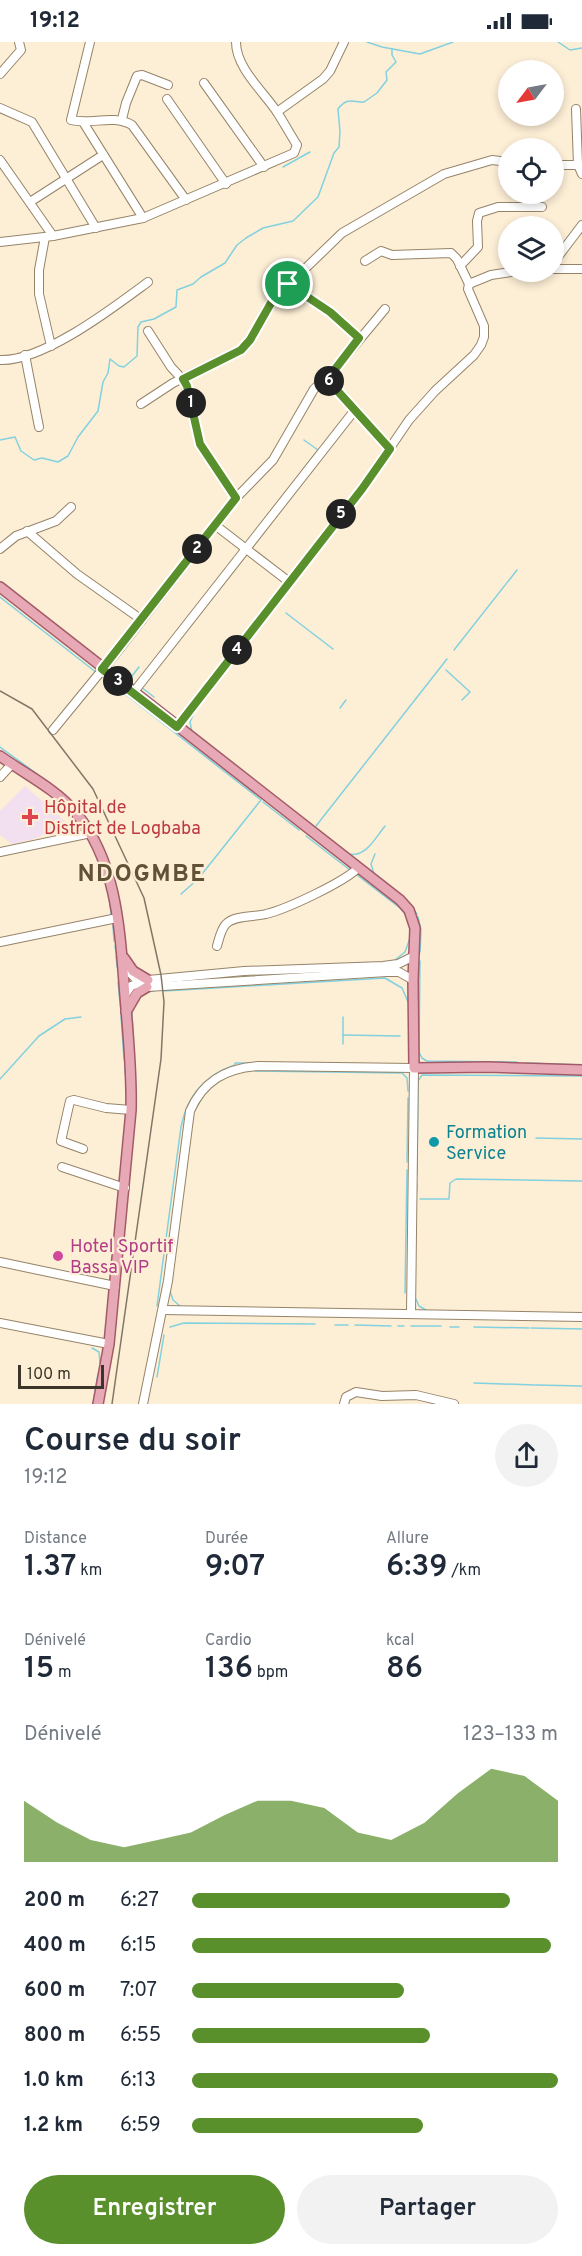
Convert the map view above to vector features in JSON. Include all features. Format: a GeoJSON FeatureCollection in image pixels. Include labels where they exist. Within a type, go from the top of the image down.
{"type":"FeatureCollection","features":[{"type":"Feature","properties":{"kind":"main road"},"geometry":{"type":"LineString","coordinates":[[0,587],[409,910],[415,928],[414,1068],[488,1067],[582,1070]]}},
{"type":"Feature","properties":{"kind":"main road"},"geometry":{"type":"LineString","coordinates":[[0,756],[63,799],[91,833],[109,876],[117,918],[132,1076],[131,1110],[115,1286],[98,1404]]}},
{"type":"Feature","properties":{"kind":"main road"},"geometry":{"type":"LineString","coordinates":[[121,950],[132,971],[144,983],[126,1012]]}},
{"type":"Feature","properties":{"kind":"street"},"geometry":{"type":"LineString","coordinates":[[0,74],[21,50],[19,42]]}},
{"type":"Feature","properties":{"kind":"street"},"geometry":{"type":"LineString","coordinates":[[90,42],[70,118],[83,122],[122,119],[132,125],[186,200]]}},
{"type":"Feature","properties":{"kind":"street"},"geometry":{"type":"LineString","coordinates":[[0,242],[49,237],[143,218],[294,153],[297,145],[277,112],[241,62],[236,42]]}},
{"type":"Feature","properties":{"kind":"street"},"geometry":{"type":"LineString","coordinates":[[277,112],[323,79],[330,71],[344,42]]}},
{"type":"Feature","properties":{"kind":"street"},"geometry":{"type":"LineString","coordinates":[[122,119],[137,76],[142,75],[168,85]]}},
{"type":"Feature","properties":{"kind":"street"},"geometry":{"type":"LineString","coordinates":[[204,82],[264,167]]}},
{"type":"Feature","properties":{"kind":"street"},"geometry":{"type":"LineString","coordinates":[[167,99],[226,183]]}},
{"type":"Feature","properties":{"kind":"street"},"geometry":{"type":"LineString","coordinates":[[0,108],[32,122],[68,178],[96,228]]}},
{"type":"Feature","properties":{"kind":"street"},"geometry":{"type":"LineString","coordinates":[[576,109],[582,174]]}},
{"type":"Feature","properties":{"kind":"street"},"geometry":{"type":"LineString","coordinates":[[83,122],[143,218]]}},
{"type":"Feature","properties":{"kind":"street"},"geometry":{"type":"LineString","coordinates":[[30,202],[103,155]]}},
{"type":"Feature","properties":{"kind":"street"},"geometry":{"type":"LineString","coordinates":[[0,160],[30,202],[49,237],[39,270],[39,294],[51,346]]}},
{"type":"Feature","properties":{"kind":"street"},"geometry":{"type":"LineString","coordinates":[[141,404],[158,391],[241,350],[250,340],[271,303],[342,233],[444,174],[492,160],[498,161]]}},
{"type":"Feature","properties":{"kind":"street"},"geometry":{"type":"LineString","coordinates":[[564,165],[580,165]]}},
{"type":"Feature","properties":{"kind":"street"},"geometry":{"type":"LineString","coordinates":[[460,266],[478,247],[479,213],[498,207],[542,207]]}},
{"type":"Feature","properties":{"kind":"street"},"geometry":{"type":"LineString","coordinates":[[564,249],[582,225]]}},
{"type":"Feature","properties":{"kind":"street"},"geometry":{"type":"LineString","coordinates":[[177,727],[288,581],[362,489],[416,413],[435,391],[474,355],[481,345],[484,326],[468,289],[469,284],[454,255],[451,253],[392,255],[381,251],[365,261]]}},
{"type":"Feature","properties":{"kind":"street"},"geometry":{"type":"LineString","coordinates":[[564,268],[582,269]]}},
{"type":"Feature","properties":{"kind":"street"},"geometry":{"type":"LineString","coordinates":[[469,284],[498,274]]}},
{"type":"Feature","properties":{"kind":"street"},"geometry":{"type":"LineString","coordinates":[[0,360],[51,346],[81,329],[148,282]]}},
{"type":"Feature","properties":{"kind":"street"},"geometry":{"type":"LineString","coordinates":[[288,284],[322,306],[359,338]]}},
{"type":"Feature","properties":{"kind":"street"},"geometry":{"type":"LineString","coordinates":[[53,730],[236,498],[273,460],[314,388],[336,368],[385,309]]}},
{"type":"Feature","properties":{"kind":"street"},"geometry":{"type":"LineString","coordinates":[[148,331],[171,367],[187,386],[200,444],[236,498]]}},
{"type":"Feature","properties":{"kind":"street"},"geometry":{"type":"LineString","coordinates":[[25,355],[39,427]]}},
{"type":"Feature","properties":{"kind":"street"},"geometry":{"type":"LineString","coordinates":[[325,377],[390,449]]}},
{"type":"Feature","properties":{"kind":"street"},"geometry":{"type":"LineString","coordinates":[[133,693],[354,411]]}},
{"type":"Feature","properties":{"kind":"street"},"geometry":{"type":"LineString","coordinates":[[0,549],[27,531],[56,520],[71,507]]}},
{"type":"Feature","properties":{"kind":"street"},"geometry":{"type":"LineString","coordinates":[[215,525],[288,581]]}},
{"type":"Feature","properties":{"kind":"street"},"geometry":{"type":"LineString","coordinates":[[27,531],[76,574],[142,620]]}},
{"type":"Feature","properties":{"kind":"street"},"geometry":{"type":"LineString","coordinates":[[0,777],[12,764]]}},
{"type":"Feature","properties":{"kind":"street"},"geometry":{"type":"LineString","coordinates":[[0,852],[91,833]]}},
{"type":"Feature","properties":{"kind":"street"},"geometry":{"type":"LineString","coordinates":[[217,946],[224,927],[231,920],[280,910],[344,880],[358,868]]}},
{"type":"Feature","properties":{"kind":"street"},"geometry":{"type":"LineString","coordinates":[[0,942],[117,918]]}},
{"type":"Feature","properties":{"kind":"street"},"geometry":{"type":"LineString","coordinates":[[125,995],[129,988],[144,983],[244,971],[383,966],[398,964],[414,956]]}},
{"type":"Feature","properties":{"kind":"street"},"geometry":{"type":"LineString","coordinates":[[122,965],[144,983],[387,972],[399,972],[413,980]]}},
{"type":"Feature","properties":{"kind":"street"},"geometry":{"type":"LineString","coordinates":[[143,1404],[164,1310],[190,1111],[195,1098],[206,1085],[233,1069],[247,1066],[414,1068],[411,1314]]}},
{"type":"Feature","properties":{"kind":"street"},"geometry":{"type":"LineString","coordinates":[[83,1149],[61,1141],[70,1101],[131,1110]]}},
{"type":"Feature","properties":{"kind":"street"},"geometry":{"type":"LineString","coordinates":[[62,1167],[125,1188]]}},
{"type":"Feature","properties":{"kind":"street"},"geometry":{"type":"LineString","coordinates":[[0,1262],[115,1286]]}},
{"type":"Feature","properties":{"kind":"street"},"geometry":{"type":"LineString","coordinates":[[164,1310],[582,1317]]}},
{"type":"Feature","properties":{"kind":"street"},"geometry":{"type":"LineString","coordinates":[[0,1323],[108,1344]]}},
{"type":"Feature","properties":{"kind":"street"},"geometry":{"type":"LineString","coordinates":[[344,1404],[350,1393],[357,1392],[382,1396],[426,1396],[454,1404]]}},
{"type":"Feature","properties":{"kind":"shaded area","name":"Hôpital de District de Logbaba"},"geometry":{"type":"Polygon","coordinates":[[[25,786],[67,823],[37,838],[12,844],[0,835],[0,811],[25,786]]]}},
{"type":"Feature","properties":{"kind":"waterway"},"geometry":{"type":"LineString","coordinates":[[367,42],[420,54],[453,42]]}},
{"type":"Feature","properties":{"kind":"waterway"},"geometry":{"type":"LineString","coordinates":[[558,42],[570,50],[582,48]]}},
{"type":"Feature","properties":{"kind":"waterway"},"geometry":{"type":"LineString","coordinates":[[0,440],[15,437],[21,451],[34,460],[42,458],[58,462],[68,456],[78,437],[98,411],[110,359],[124,367],[137,356],[138,327],[141,322],[154,319],[176,307],[177,290],[193,284],[225,263],[237,245],[246,238],[263,228],[293,221],[318,197],[334,153],[339,147],[338,109],[347,102],[364,102],[377,93],[387,80],[386,72],[396,62],[392,49]]}},
{"type":"Feature","properties":{"kind":"waterway"},"geometry":{"type":"LineString","coordinates":[[283,167],[310,152]]}},
{"type":"Feature","properties":{"kind":"waterway"},"geometry":{"type":"LineString","coordinates":[[302,471],[318,450],[304,440]]}},
{"type":"Feature","properties":{"kind":"waterway"},"geometry":{"type":"LineString","coordinates":[[192,732],[190,722],[194,713],[367,489]]}},
{"type":"Feature","properties":{"kind":"waterway"},"geometry":{"type":"LineString","coordinates":[[454,650],[517,570]]}},
{"type":"Feature","properties":{"kind":"waterway"},"geometry":{"type":"LineString","coordinates":[[0,597],[97,673]]}},
{"type":"Feature","properties":{"kind":"waterway"},"geometry":{"type":"LineString","coordinates":[[286,613],[333,649]]}},
{"type":"Feature","properties":{"kind":"waterway"},"geometry":{"type":"LineString","coordinates":[[316,826],[447,659]]}},
{"type":"Feature","properties":{"kind":"waterway"},"geometry":{"type":"LineString","coordinates":[[128,681],[139,667]]}},
{"type":"Feature","properties":{"kind":"waterway"},"geometry":{"type":"LineString","coordinates":[[446,670],[470,692],[462,700]]}},
{"type":"Feature","properties":{"kind":"waterway"},"geometry":{"type":"LineString","coordinates":[[101,675],[261,800],[198,879],[181,894]]}},
{"type":"Feature","properties":{"kind":"waterway"},"geometry":{"type":"LineString","coordinates":[[141,687],[154,697]]}},
{"type":"Feature","properties":{"kind":"waterway"},"geometry":{"type":"LineString","coordinates":[[340,708],[346,700]]}},
{"type":"Feature","properties":{"kind":"waterway"},"geometry":{"type":"LineString","coordinates":[[0,747],[48,782]]}},
{"type":"Feature","properties":{"kind":"waterway"},"geometry":{"type":"LineString","coordinates":[[263,802],[299,830]]}},
{"type":"Feature","properties":{"kind":"waterway"},"geometry":{"type":"LineString","coordinates":[[59,803],[73,816]]}},
{"type":"Feature","properties":{"kind":"waterway"},"geometry":{"type":"LineString","coordinates":[[80,811],[97,837]]}},
{"type":"Feature","properties":{"kind":"waterway"},"geometry":{"type":"LineString","coordinates":[[348,854],[365,850],[385,826]]}},
{"type":"Feature","properties":{"kind":"waterway"},"geometry":{"type":"LineString","coordinates":[[306,836],[350,870]]}},
{"type":"Feature","properties":{"kind":"waterway"},"geometry":{"type":"LineString","coordinates":[[374,874],[371,864],[375,854]]}},
{"type":"Feature","properties":{"kind":"waterway"},"geometry":{"type":"LineString","coordinates":[[113,875],[117,893]]}},
{"type":"Feature","properties":{"kind":"waterway"},"geometry":{"type":"LineString","coordinates":[[357,875],[407,916]]}},
{"type":"Feature","properties":{"kind":"waterway"},"geometry":{"type":"LineString","coordinates":[[109,896],[111,914]]}},
{"type":"Feature","properties":{"kind":"waterway"},"geometry":{"type":"LineString","coordinates":[[406,900],[417,914]]}},
{"type":"Feature","properties":{"kind":"waterway"},"geometry":{"type":"LineString","coordinates":[[418,917],[421,930],[420,952]]}},
{"type":"Feature","properties":{"kind":"waterway"},"geometry":{"type":"LineString","coordinates":[[113,926],[114,941]]}},
{"type":"Feature","properties":{"kind":"waterway"},"geometry":{"type":"LineString","coordinates":[[123,928],[125,941]]}},
{"type":"Feature","properties":{"kind":"waterway"},"geometry":{"type":"LineString","coordinates":[[395,960],[405,952],[410,938]]}},
{"type":"Feature","properties":{"kind":"waterway"},"geometry":{"type":"LineString","coordinates":[[115,946],[116,953]]}},
{"type":"Feature","properties":{"kind":"waterway"},"geometry":{"type":"LineString","coordinates":[[116,955],[117,967]]}},
{"type":"Feature","properties":{"kind":"waterway"},"geometry":{"type":"LineString","coordinates":[[420,961],[419,1052],[422,1058],[427,1061],[517,1062]]}},
{"type":"Feature","properties":{"kind":"waterway"},"geometry":{"type":"LineString","coordinates":[[164,991],[385,978],[402,988],[409,1004]]}},
{"type":"Feature","properties":{"kind":"waterway"},"geometry":{"type":"LineString","coordinates":[[118,982],[119,992]]}},
{"type":"Feature","properties":{"kind":"waterway"},"geometry":{"type":"LineString","coordinates":[[146,992],[154,991]]}},
{"type":"Feature","properties":{"kind":"waterway"},"geometry":{"type":"LineString","coordinates":[[119,993],[121,1011]]}},
{"type":"Feature","properties":{"kind":"waterway"},"geometry":{"type":"LineString","coordinates":[[132,1014],[133,1032]]}},
{"type":"Feature","properties":{"kind":"waterway"},"geometry":{"type":"LineString","coordinates":[[121,1016],[124,1059]]}},
{"type":"Feature","properties":{"kind":"waterway"},"geometry":{"type":"LineString","coordinates":[[0,1079],[39,1036],[65,1019],[81,1017]]}},
{"type":"Feature","properties":{"kind":"waterway"},"geometry":{"type":"LineString","coordinates":[[343,1017],[343,1044]]}},
{"type":"Feature","properties":{"kind":"waterway"},"geometry":{"type":"LineString","coordinates":[[343,1035],[400,1036]]}},
{"type":"Feature","properties":{"kind":"waterway"},"geometry":{"type":"LineString","coordinates":[[157,1306],[184,1116],[193,1096],[206,1081],[235,1063],[251,1063]]}},
{"type":"Feature","properties":{"kind":"waterway"},"geometry":{"type":"LineString","coordinates":[[526,1063],[582,1065]]}},
{"type":"Feature","properties":{"kind":"waterway"},"geometry":{"type":"LineString","coordinates":[[125,1064],[125,1073]]}},
{"type":"Feature","properties":{"kind":"waterway"},"geometry":{"type":"LineString","coordinates":[[255,1071],[402,1073],[407,1078],[408,1091]]}},
{"type":"Feature","properties":{"kind":"waterway"},"geometry":{"type":"LineString","coordinates":[[417,1175],[418,1081],[422,1075],[582,1076]]}},
{"type":"Feature","properties":{"kind":"waterway"},"geometry":{"type":"LineString","coordinates":[[198,1105],[202,1098]]}},
{"type":"Feature","properties":{"kind":"waterway"},"geometry":{"type":"LineString","coordinates":[[407,1162],[408,1098]]}},
{"type":"Feature","properties":{"kind":"waterway"},"geometry":{"type":"LineString","coordinates":[[472,1137],[527,1138]]}},
{"type":"Feature","properties":{"kind":"waterway"},"geometry":{"type":"LineString","coordinates":[[536,1138],[582,1139]]}},
{"type":"Feature","properties":{"kind":"waterway"},"geometry":{"type":"LineString","coordinates":[[405,1293],[407,1170]]}},
{"type":"Feature","properties":{"kind":"waterway"},"geometry":{"type":"LineString","coordinates":[[420,1199],[449,1199],[450,1183],[456,1179],[582,1181]]}},
{"type":"Feature","properties":{"kind":"waterway"},"geometry":{"type":"LineString","coordinates":[[416,1201],[417,1184]]}},
{"type":"Feature","properties":{"kind":"waterway"},"geometry":{"type":"LineString","coordinates":[[170,1291],[173,1300],[180,1306]]}},
{"type":"Feature","properties":{"kind":"waterway"},"geometry":{"type":"LineString","coordinates":[[415,1297],[419,1306],[426,1310]]}},
{"type":"Feature","properties":{"kind":"waterway"},"geometry":{"type":"LineString","coordinates":[[456,1311],[496,1312]]}},
{"type":"Feature","properties":{"kind":"waterway"},"geometry":{"type":"LineString","coordinates":[[170,1327],[184,1323],[315,1324]]}},
{"type":"Feature","properties":{"kind":"waterway"},"geometry":{"type":"LineString","coordinates":[[335,1325],[348,1325]]}},
{"type":"Feature","properties":{"kind":"waterway"},"geometry":{"type":"LineString","coordinates":[[355,1325],[391,1326]]}},
{"type":"Feature","properties":{"kind":"waterway"},"geometry":{"type":"LineString","coordinates":[[398,1326],[404,1326]]}},
{"type":"Feature","properties":{"kind":"waterway"},"geometry":{"type":"LineString","coordinates":[[411,1326],[441,1326]]}},
{"type":"Feature","properties":{"kind":"waterway"},"geometry":{"type":"LineString","coordinates":[[450,1327],[459,1327]]}},
{"type":"Feature","properties":{"kind":"waterway"},"geometry":{"type":"LineString","coordinates":[[474,1327],[529,1328]]}},
{"type":"Feature","properties":{"kind":"waterway"},"geometry":{"type":"LineString","coordinates":[[531,1328],[582,1329]]}},
{"type":"Feature","properties":{"kind":"waterway"},"geometry":{"type":"LineString","coordinates":[[157,1377],[164,1335]]}},
{"type":"Feature","properties":{"kind":"waterway"},"geometry":{"type":"LineString","coordinates":[[92,1348],[99,1352],[100,1363]]}},
{"type":"Feature","properties":{"kind":"waterway"},"geometry":{"type":"LineString","coordinates":[[93,1404],[98,1374]]}},
{"type":"Feature","properties":{"kind":"waterway"},"geometry":{"type":"LineString","coordinates":[[474,1383],[535,1385]]}},
{"type":"Feature","properties":{"kind":"waterway"},"geometry":{"type":"LineString","coordinates":[[536,1385],[582,1386]]}},
{"type":"Feature","properties":{"kind":"railway"},"geometry":{"type":"LineString","coordinates":[[0,691],[32,709],[93,789],[144,898],[161,975],[164,1002],[161,1059],[112,1404]]}},
{"type":"Feature","properties":{"kind":"place","name":"Hôpital de District de Logbaba"},"geometry":{"type":"Point","coordinates":[30,817]}},
{"type":"Feature","properties":{"kind":"place","name":"Formation Service"},"geometry":{"type":"Point","coordinates":[434,1142]}},
{"type":"Feature","properties":{"kind":"place","name":"Hotel Sportif Bassa VIP"},"geometry":{"type":"Point","coordinates":[58,1256]}},
{"type":"Feature","properties":{"kind":"district","name":"NDOGMBE"},"geometry":{"type":"Point","coordinates":[142,873]}},
{"type":"Feature","properties":{"kind":"route"},"geometry":{"type":"LineString","coordinates":[[288,284],[330,312],[359,338],[336,368],[325,377],[390,449],[362,489],[288,581],[177,727],[102,669],[236,498],[200,444],[187,386],[183,379],[241,350],[250,340],[271,303],[288,284]]}}]}
